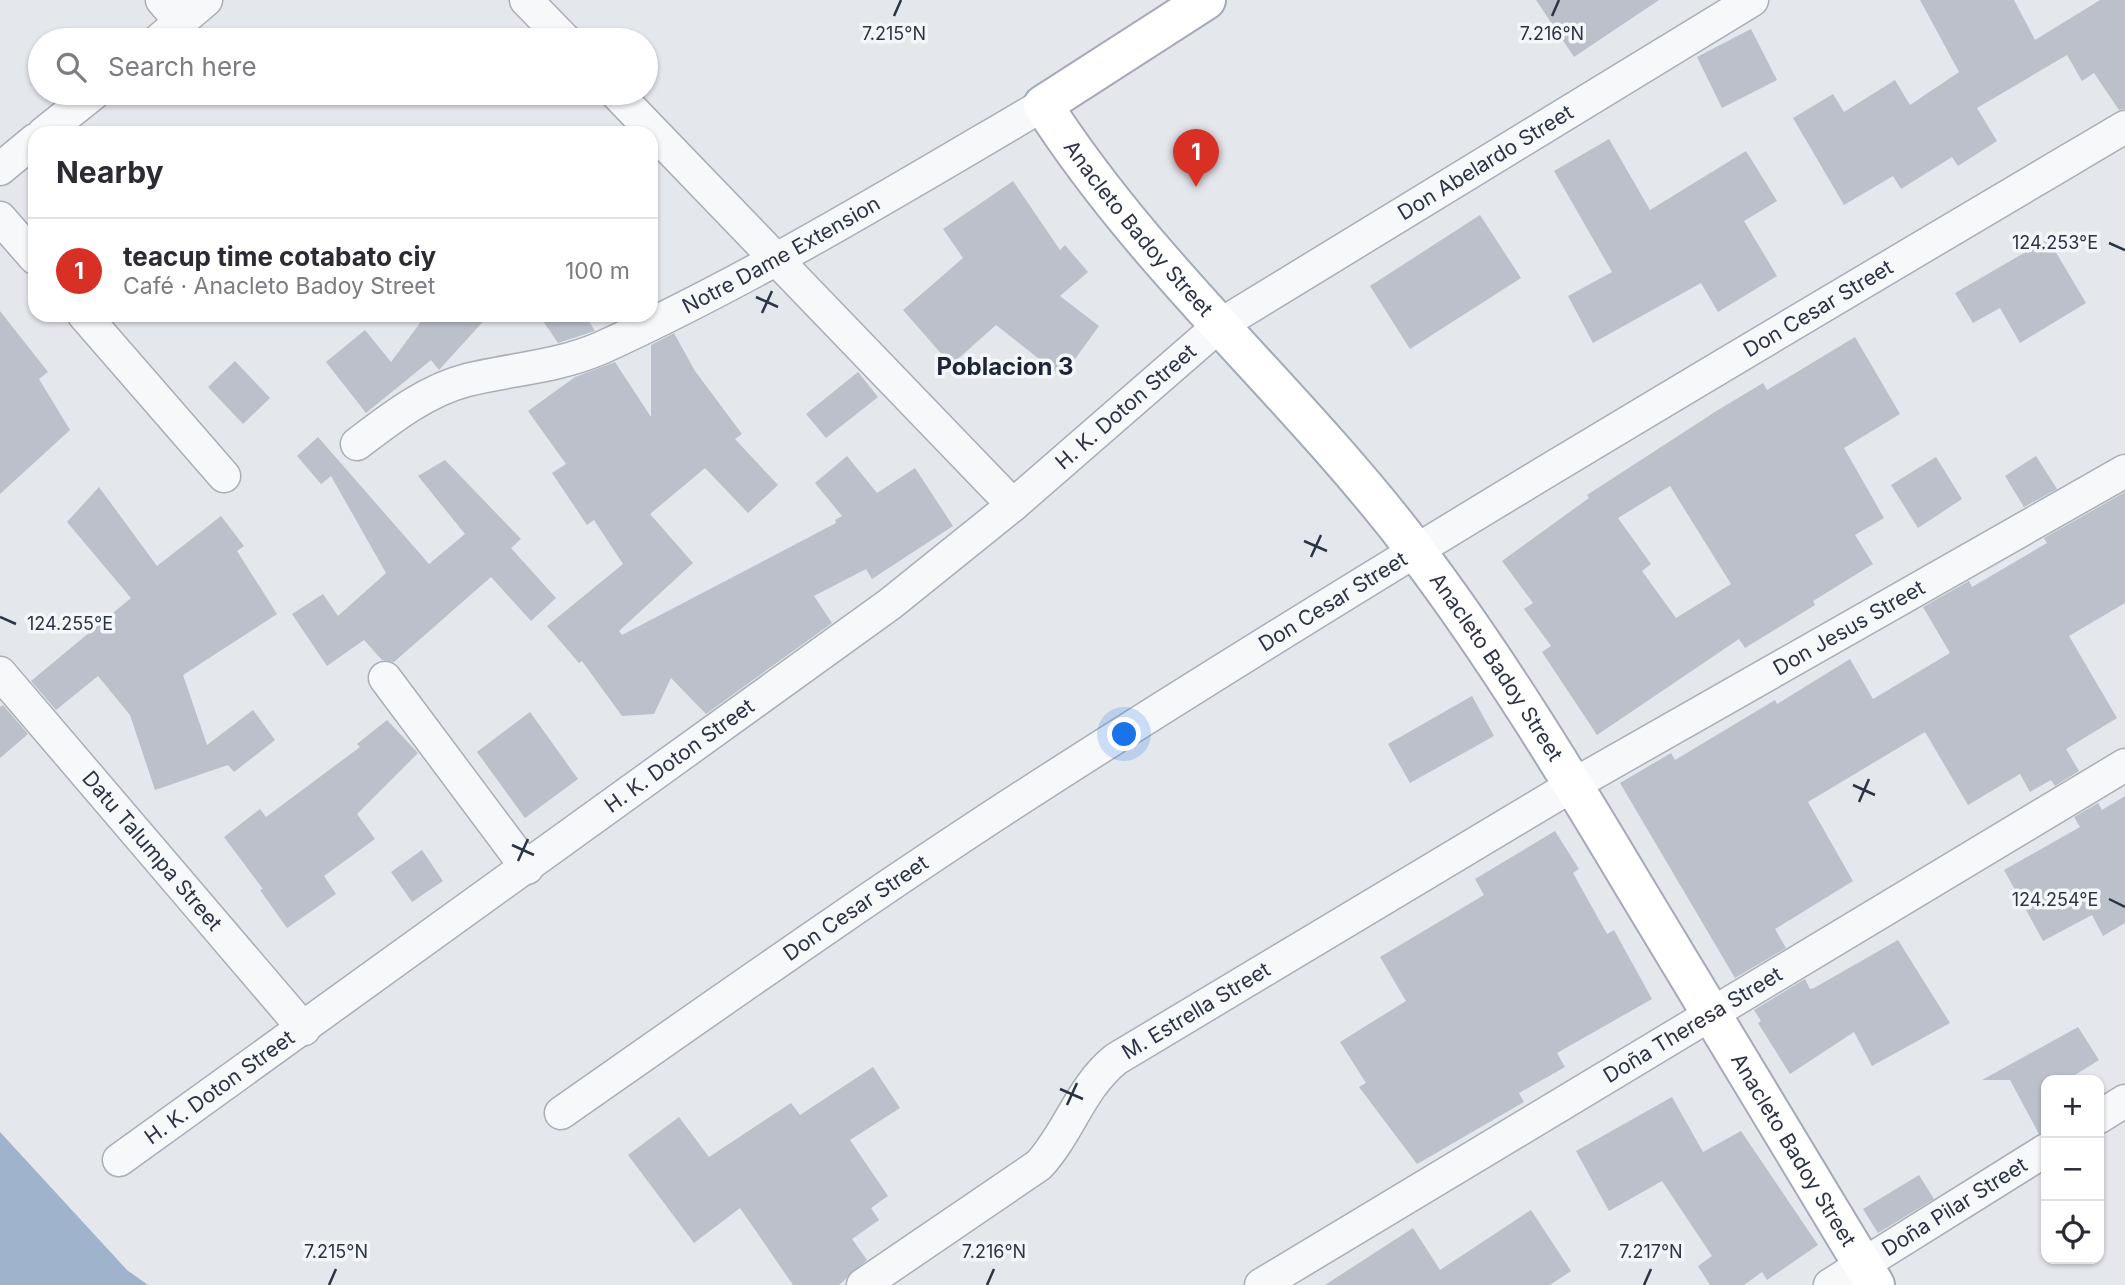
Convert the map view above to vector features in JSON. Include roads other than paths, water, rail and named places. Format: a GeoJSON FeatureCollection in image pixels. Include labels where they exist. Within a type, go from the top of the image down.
{"type":"FeatureCollection","features":[{"type":"Feature","properties":{"kind":"main road"},"geometry":{"type":"LineString","coordinates":[[1043,104],[1206,0]]}},
{"type":"Feature","properties":{"kind":"main road","name":"Anacleto Badoy Street"},"geometry":{"type":"LineString","coordinates":[[1043,104],[1106,196],[1320,436],[1415,551],[1495,664],[1573,785],[1869,1275]]}},
{"type":"Feature","properties":{"kind":"street"},"geometry":{"type":"LineString","coordinates":[[167,21],[206,0]]}},
{"type":"Feature","properties":{"kind":"street"},"geometry":{"type":"LineString","coordinates":[[526,0],[553,28]]}},
{"type":"Feature","properties":{"kind":"street","name":"Don Abelardo Street"},"geometry":{"type":"LineString","coordinates":[[1220,325],[1752,0]]}},
{"type":"Feature","properties":{"kind":"street","name":"Notre Dame Extension"},"geometry":{"type":"LineString","coordinates":[[658,318],[779,260],[1043,104]]}},
{"type":"Feature","properties":{"kind":"street"},"geometry":{"type":"LineString","coordinates":[[53,126],[79,105]]}},
{"type":"Feature","properties":{"kind":"street"},"geometry":{"type":"LineString","coordinates":[[628,105],[648,126]]}},
{"type":"Feature","properties":{"kind":"street","name":"Don Cesar Street"},"geometry":{"type":"LineString","coordinates":[[561,1113],[891,884],[1052,778],[1415,551],[2125,127]]}},
{"type":"Feature","properties":{"kind":"street"},"geometry":{"type":"LineString","coordinates":[[658,136],[1013,505]]}},
{"type":"Feature","properties":{"kind":"street"},"geometry":{"type":"LineString","coordinates":[[0,169],[28,146]]}},
{"type":"Feature","properties":{"kind":"street"},"geometry":{"type":"LineString","coordinates":[[0,218],[28,250]]}},
{"type":"Feature","properties":{"kind":"street"},"geometry":{"type":"LineString","coordinates":[[91,322],[224,476]]}},
{"type":"Feature","properties":{"kind":"street","name":"Notre Dame Extension"},"geometry":{"type":"LineString","coordinates":[[357,444],[405,409],[464,381],[567,361],[649,322]]}},
{"type":"Feature","properties":{"kind":"street","name":"H. K. Doton Street"},"geometry":{"type":"LineString","coordinates":[[119,1160],[890,604],[1013,505],[1220,325]]}},
{"type":"Feature","properties":{"kind":"street","name":"Don Jesus Street"},"geometry":{"type":"LineString","coordinates":[[1573,785],[2125,471]]}},
{"type":"Feature","properties":{"kind":"street","name":"Datu Talumpa Street"},"geometry":{"type":"LineString","coordinates":[[0,673],[304,1029]]}},
{"type":"Feature","properties":{"kind":"street"},"geometry":{"type":"LineString","coordinates":[[385,678],[527,868]]}},
{"type":"Feature","properties":{"kind":"street","name":"Doña Theresa Street"},"geometry":{"type":"LineString","coordinates":[[1261,1285],[2125,765]]}},
{"type":"Feature","properties":{"kind":"street","name":"M. Estrella Street"},"geometry":{"type":"LineString","coordinates":[[863,1285],[1039,1165],[1056,1146],[1083,1093],[1098,1074],[1116,1059],[1573,785]]}},
{"type":"Feature","properties":{"kind":"street"},"geometry":{"type":"LineString","coordinates":[[2104,1114],[2125,1101]]}},
{"type":"Feature","properties":{"kind":"street","name":"Doña Pilar Street"},"geometry":{"type":"LineString","coordinates":[[1830,1285],[1869,1275],[2041,1154]]}},
{"type":"Feature","properties":{"kind":"water"},"geometry":{"type":"Polygon","coordinates":[[[0,1132],[127,1270],[148,1285],[0,1285],[0,1132]]]}},
{"type":"Feature","properties":{"kind":"place","name":"teacup time cotabato ciy"},"geometry":{"type":"Point","coordinates":[1196,187]}},
{"type":"Feature","properties":{"kind":"district","name":"Poblacion 3"},"geometry":{"type":"Point","coordinates":[1005,367]}}]}
